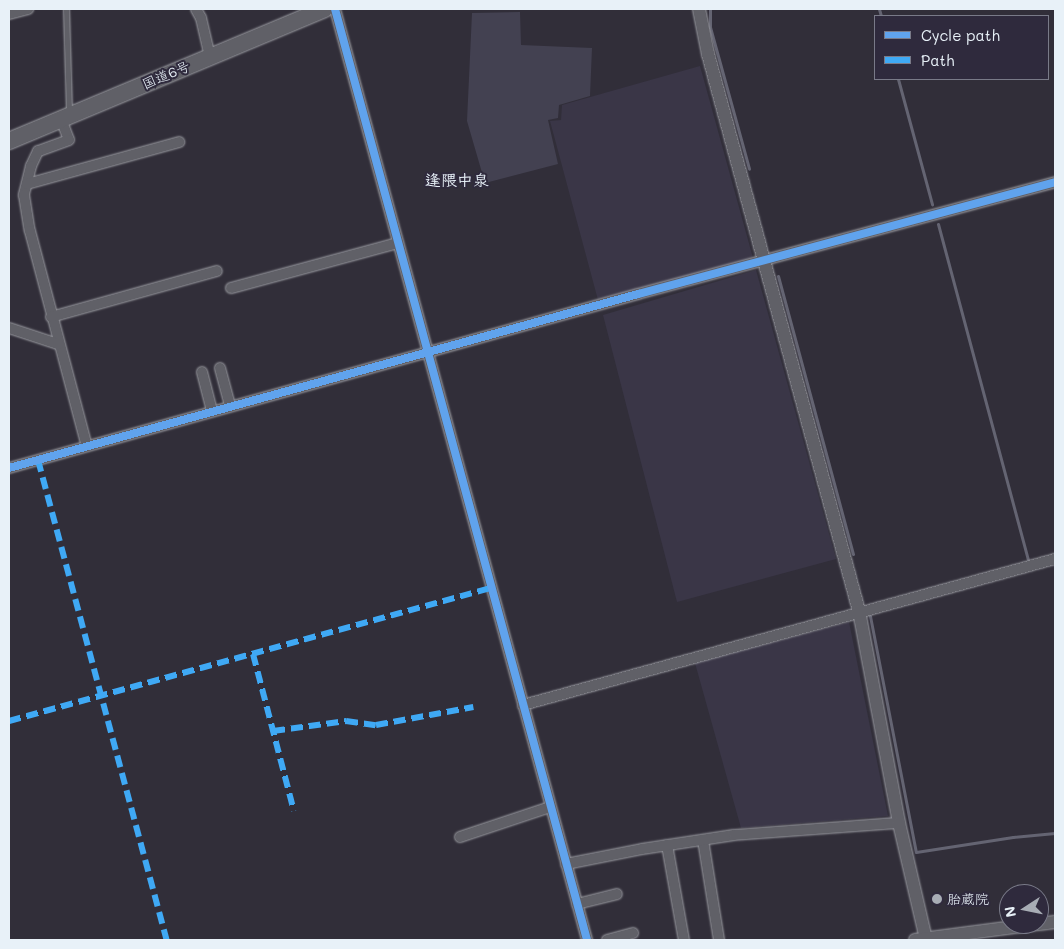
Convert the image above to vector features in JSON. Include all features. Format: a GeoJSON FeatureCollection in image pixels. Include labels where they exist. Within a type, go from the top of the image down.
{"type":"FeatureCollection","features":[{"type":"Feature","properties":{"kind":"highway","name":"国道6号"},"geometry":{"type":"LineString","coordinates":[[9,141],[324,9]]}},
{"type":"Feature","properties":{"kind":"street"},"geometry":{"type":"LineString","coordinates":[[10,12],[28,9]]}},
{"type":"Feature","properties":{"kind":"street"},"geometry":{"type":"LineString","coordinates":[[196,9],[201,18],[210,57]]}},
{"type":"Feature","properties":{"kind":"street"},"geometry":{"type":"LineString","coordinates":[[335,9],[426,352],[587,940]]}},
{"type":"Feature","properties":{"kind":"street"},"geometry":{"type":"LineString","coordinates":[[700,9],[708,54],[859,611],[899,823],[928,939],[999,929]]}},
{"type":"Feature","properties":{"kind":"street"},"geometry":{"type":"LineString","coordinates":[[65,117],[69,140],[38,152],[31,166],[24,195],[30,230],[58,344],[87,446]]}},
{"type":"Feature","properties":{"kind":"street"},"geometry":{"type":"LineString","coordinates":[[27,184],[179,142]]}},
{"type":"Feature","properties":{"kind":"street"},"geometry":{"type":"LineString","coordinates":[[9,468],[426,352],[1055,182]]}},
{"type":"Feature","properties":{"kind":"street"},"geometry":{"type":"LineString","coordinates":[[231,288],[398,243]]}},
{"type":"Feature","properties":{"kind":"street"},"geometry":{"type":"LineString","coordinates":[[51,316],[217,271]]}},
{"type":"Feature","properties":{"kind":"street"},"geometry":{"type":"LineString","coordinates":[[9,328],[58,344]]}},
{"type":"Feature","properties":{"kind":"street"},"geometry":{"type":"LineString","coordinates":[[220,368],[230,406]]}},
{"type":"Feature","properties":{"kind":"street"},"geometry":{"type":"LineString","coordinates":[[202,372],[212,411]]}},
{"type":"Feature","properties":{"kind":"street"},"geometry":{"type":"LineString","coordinates":[[523,705],[859,611],[1055,559]]}},
{"type":"Feature","properties":{"kind":"street"},"geometry":{"type":"LineString","coordinates":[[460,837],[550,807]]}},
{"type":"Feature","properties":{"kind":"street"},"geometry":{"type":"LineString","coordinates":[[566,864],[703,840],[827,827],[899,823]]}},
{"type":"Feature","properties":{"kind":"street"},"geometry":{"type":"LineString","coordinates":[[703,840],[719,940]]}},
{"type":"Feature","properties":{"kind":"street"},"geometry":{"type":"LineString","coordinates":[[667,845],[684,940]]}},
{"type":"Feature","properties":{"kind":"street"},"geometry":{"type":"LineString","coordinates":[[577,904],[617,894]]}},
{"type":"Feature","properties":{"kind":"street"},"geometry":{"type":"LineString","coordinates":[[608,940],[632,933]]}},
{"type":"Feature","properties":{"kind":"lane"},"geometry":{"type":"LineString","coordinates":[[65,117],[66,9]]}},
{"type":"Feature","properties":{"kind":"shaded area"},"geometry":{"type":"Polygon","coordinates":[[[520,12],[521,45],[592,48],[590,96],[559,105],[558,118],[548,120],[558,164],[485,183],[467,121],[472,13],[520,12]]]}},
{"type":"Feature","properties":{"kind":"shaded area"},"geometry":{"type":"Polygon","coordinates":[[[700,66],[753,258],[598,300],[550,121],[561,120],[562,105],[700,66]]]}},
{"type":"Feature","properties":{"kind":"shaded area"},"geometry":{"type":"Polygon","coordinates":[[[756,270],[836,559],[677,602],[603,315],[756,270]]]}},
{"type":"Feature","properties":{"kind":"shaded area"},"geometry":{"type":"Polygon","coordinates":[[[849,622],[888,816],[741,828],[695,663],[849,622]]]}},
{"type":"Feature","properties":{"kind":"waterway"},"geometry":{"type":"LineString","coordinates":[[710,9],[710,27],[749,169]]}},
{"type":"Feature","properties":{"kind":"waterway"},"geometry":{"type":"LineString","coordinates":[[879,9],[881,15]]}},
{"type":"Feature","properties":{"kind":"waterway"},"geometry":{"type":"LineString","coordinates":[[898,80],[932,204]]}},
{"type":"Feature","properties":{"kind":"waterway"},"geometry":{"type":"LineString","coordinates":[[938,224],[1028,559]]}},
{"type":"Feature","properties":{"kind":"waterway"},"geometry":{"type":"LineString","coordinates":[[778,276],[853,554]]}},
{"type":"Feature","properties":{"kind":"waterway"},"geometry":{"type":"LineString","coordinates":[[870,616],[916,852],[1013,837],[1055,833]]}},
{"type":"Feature","properties":{"kind":"marked path"},"geometry":{"type":"LineString","coordinates":[[38,460],[167,940]]}},
{"type":"Feature","properties":{"kind":"marked path"},"geometry":{"type":"LineString","coordinates":[[9,721],[491,588]]}},
{"type":"Feature","properties":{"kind":"marked path"},"geometry":{"type":"LineString","coordinates":[[253,654],[294,811]]}},
{"type":"Feature","properties":{"kind":"marked path"},"geometry":{"type":"LineString","coordinates":[[273,731],[346,721],[376,725],[473,707]]}},
{"type":"Feature","properties":{"kind":"cycle path"},"geometry":{"type":"LineString","coordinates":[[335,9],[587,940]]}},
{"type":"Feature","properties":{"kind":"cycle path"},"geometry":{"type":"LineString","coordinates":[[9,468],[638,294],[1055,182]]}},
{"type":"Feature","properties":{"kind":"place","name":"胎蔵院"},"geometry":{"type":"Point","coordinates":[937,899]}},
{"type":"Feature","properties":{"kind":"district","name":"逢隈中泉"},"geometry":{"type":"Point","coordinates":[457,180]}}]}
